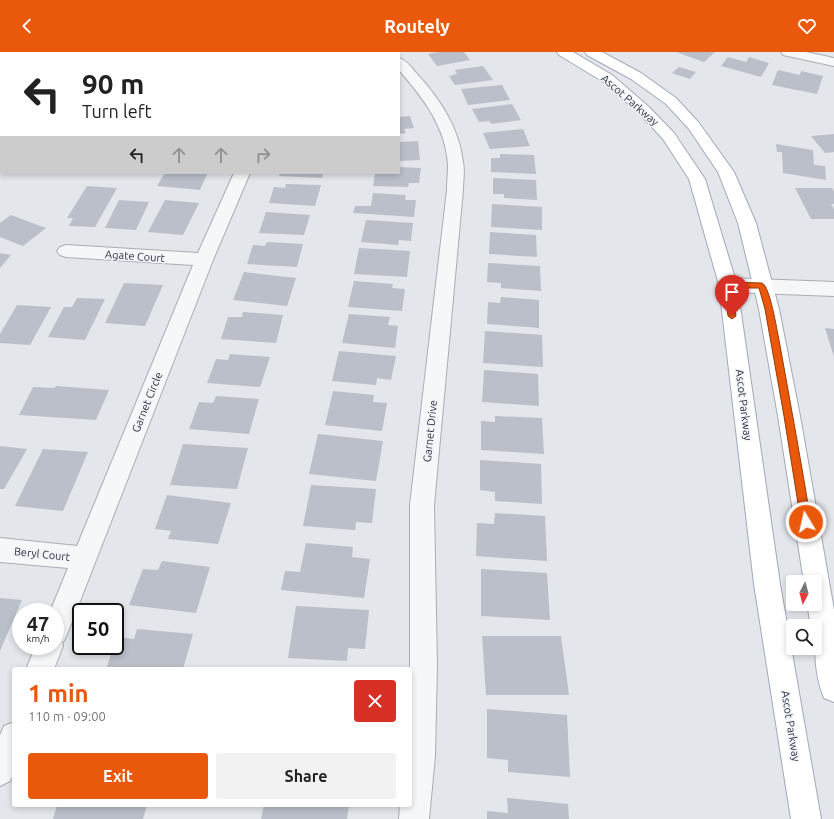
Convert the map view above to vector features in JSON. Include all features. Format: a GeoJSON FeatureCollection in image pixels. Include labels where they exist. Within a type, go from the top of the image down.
{"type":"FeatureCollection","features":[{"type":"Feature","properties":{"kind":"main road","name":"Ascot Parkway"},"geometry":{"type":"LineString","coordinates":[[564,52],[607,78],[644,110],[669,136],[697,179],[728,285],[767,584],[806,819]]}},
{"type":"Feature","properties":{"kind":"main road","name":"Ascot Parkway"},"geometry":{"type":"LineString","coordinates":[[592,52],[636,76],[665,97],[694,126],[726,172],[746,223],[769,309],[789,416],[834,688]]}},
{"type":"Feature","properties":{"kind":"street"},"geometry":{"type":"LineString","coordinates":[[788,52],[834,62]]}},
{"type":"Feature","properties":{"kind":"street","name":"Garnet Drive"},"geometry":{"type":"LineString","coordinates":[[401,68],[435,104],[445,121],[452,140],[456,160],[455,190],[422,505],[423,672],[420,756],[414,819]]}},
{"type":"Feature","properties":{"kind":"street","name":"Garnet Circle"},"geometry":{"type":"LineString","coordinates":[[64,609],[204,260],[242,174]]}},
{"type":"Feature","properties":{"kind":"street","name":"Agate Court"},"geometry":{"type":"LineString","coordinates":[[66,251],[204,260]]}},
{"type":"Feature","properties":{"kind":"street"},"geometry":{"type":"LineString","coordinates":[[728,285],[834,288]]}},
{"type":"Feature","properties":{"kind":"street","name":"Beryl Court"},"geometry":{"type":"LineString","coordinates":[[0,550],[84,558]]}},
{"type":"Feature","properties":{"kind":"street"},"geometry":{"type":"LineString","coordinates":[[41,667],[46,655]]}},
{"type":"Feature","properties":{"kind":"street"},"geometry":{"type":"LineString","coordinates":[[0,771],[12,741]]}},
{"type":"Feature","properties":{"kind":"building"},"geometry":{"type":"Polygon","coordinates":[[[438,52],[464,52],[470,60],[437,66],[428,54],[438,52]]]}},
{"type":"Feature","properties":{"kind":"building"},"geometry":{"type":"Polygon","coordinates":[[[676,52],[715,52],[704,62],[676,52]]]}},
{"type":"Feature","properties":{"kind":"building"},"geometry":{"type":"Polygon","coordinates":[[[728,57],[746,62],[749,57],[769,63],[761,77],[721,66],[728,57]]]}},
{"type":"Feature","properties":{"kind":"building"},"geometry":{"type":"Polygon","coordinates":[[[483,66],[493,80],[455,85],[449,76],[457,74],[455,70],[483,66]]]}},
{"type":"Feature","properties":{"kind":"building"},"geometry":{"type":"Polygon","coordinates":[[[679,67],[696,72],[690,79],[672,73],[679,67]]]}},
{"type":"Feature","properties":{"kind":"building"},"geometry":{"type":"Polygon","coordinates":[[[778,70],[800,75],[801,71],[823,76],[817,94],[772,85],[778,70]]]}},
{"type":"Feature","properties":{"kind":"building"},"geometry":{"type":"Polygon","coordinates":[[[502,85],[510,100],[468,105],[461,89],[502,85]]]}},
{"type":"Feature","properties":{"kind":"building"},"geometry":{"type":"Polygon","coordinates":[[[512,104],[521,120],[491,124],[489,121],[479,122],[472,109],[512,104]]]}},
{"type":"Feature","properties":{"kind":"building"},"geometry":{"type":"Polygon","coordinates":[[[410,116],[414,128],[404,129],[406,133],[400,134],[400,117],[410,116]]]}},
{"type":"Feature","properties":{"kind":"building"},"geometry":{"type":"Polygon","coordinates":[[[523,129],[530,146],[490,149],[483,133],[523,129]]]}},
{"type":"Feature","properties":{"kind":"building"},"geometry":{"type":"Polygon","coordinates":[[[834,134],[834,152],[825,153],[811,136],[834,134]]]}},
{"type":"Feature","properties":{"kind":"building"},"geometry":{"type":"Polygon","coordinates":[[[418,141],[420,160],[400,161],[400,142],[418,141]]]}},
{"type":"Feature","properties":{"kind":"building"},"geometry":{"type":"Polygon","coordinates":[[[776,144],[813,150],[814,165],[825,166],[826,180],[783,173],[782,152],[777,152],[776,144]]]}},
{"type":"Feature","properties":{"kind":"building"},"geometry":{"type":"Polygon","coordinates":[[[500,154],[534,155],[536,174],[491,172],[491,158],[500,158],[500,154]]]}},
{"type":"Feature","properties":{"kind":"building"},"geometry":{"type":"Polygon","coordinates":[[[400,167],[421,168],[419,183],[409,183],[408,187],[373,186],[375,174],[400,174],[400,167]]]}},
{"type":"Feature","properties":{"kind":"building"},"geometry":{"type":"Polygon","coordinates":[[[164,174],[207,174],[200,190],[157,186],[164,174]]]}},
{"type":"Feature","properties":{"kind":"building"},"geometry":{"type":"Polygon","coordinates":[[[280,174],[323,174],[322,178],[279,176],[280,174]]]}},
{"type":"Feature","properties":{"kind":"building"},"geometry":{"type":"Polygon","coordinates":[[[493,178],[536,180],[537,200],[504,198],[504,194],[493,194],[493,178]]]}},
{"type":"Feature","properties":{"kind":"building"},"geometry":{"type":"Polygon","coordinates":[[[286,184],[321,185],[315,206],[269,203],[274,187],[285,188],[286,184]]]}},
{"type":"Feature","properties":{"kind":"building"},"geometry":{"type":"Polygon","coordinates":[[[87,186],[117,188],[95,227],[69,226],[73,218],[67,218],[87,186]]]}},
{"type":"Feature","properties":{"kind":"building"},"geometry":{"type":"Polygon","coordinates":[[[795,188],[832,188],[834,192],[834,204],[831,204],[834,209],[834,219],[811,219],[795,188]]]}},
{"type":"Feature","properties":{"kind":"building"},"geometry":{"type":"Polygon","coordinates":[[[373,193],[406,195],[405,200],[416,200],[414,217],[353,213],[355,206],[371,206],[373,193]]]}},
{"type":"Feature","properties":{"kind":"building"},"geometry":{"type":"Polygon","coordinates":[[[119,200],[149,202],[136,230],[105,228],[119,200]]]}},
{"type":"Feature","properties":{"kind":"building"},"geometry":{"type":"Polygon","coordinates":[[[165,200],[199,203],[183,235],[148,232],[165,200]]]}},
{"type":"Feature","properties":{"kind":"building"},"geometry":{"type":"Polygon","coordinates":[[[492,204],[542,207],[542,230],[491,227],[492,204]]]}},
{"type":"Feature","properties":{"kind":"building"},"geometry":{"type":"Polygon","coordinates":[[[266,212],[310,215],[304,235],[259,233],[266,212]]]}},
{"type":"Feature","properties":{"kind":"building"},"geometry":{"type":"Polygon","coordinates":[[[11,215],[46,228],[23,246],[0,237],[0,223],[11,215]]]}},
{"type":"Feature","properties":{"kind":"building"},"geometry":{"type":"Polygon","coordinates":[[[366,220],[413,223],[411,241],[399,240],[398,245],[361,242],[366,220]]]}},
{"type":"Feature","properties":{"kind":"building"},"geometry":{"type":"Polygon","coordinates":[[[490,232],[536,235],[537,257],[489,254],[490,232]]]}},
{"type":"Feature","properties":{"kind":"building"},"geometry":{"type":"Polygon","coordinates":[[[267,242],[303,244],[297,267],[247,264],[253,245],[265,246],[267,242]]]}},
{"type":"Feature","properties":{"kind":"building"},"geometry":{"type":"Polygon","coordinates":[[[359,248],[410,251],[407,277],[354,274],[359,248]]]}},
{"type":"Feature","properties":{"kind":"building"},"geometry":{"type":"Polygon","coordinates":[[[0,253],[11,255],[0,268],[0,253]]]}},
{"type":"Feature","properties":{"kind":"building"},"geometry":{"type":"Polygon","coordinates":[[[488,263],[540,266],[541,291],[501,288],[501,283],[487,282],[488,263]]]}},
{"type":"Feature","properties":{"kind":"building"},"geometry":{"type":"Polygon","coordinates":[[[244,272],[296,278],[287,306],[233,300],[244,272]]]}},
{"type":"Feature","properties":{"kind":"building"},"geometry":{"type":"Polygon","coordinates":[[[354,281],[393,284],[392,288],[405,289],[402,311],[348,307],[354,281]]]}},
{"type":"Feature","properties":{"kind":"building"},"geometry":{"type":"Polygon","coordinates":[[[124,283],[163,285],[145,326],[105,323],[124,283]]]}},
{"type":"Feature","properties":{"kind":"building"},"geometry":{"type":"Polygon","coordinates":[[[501,297],[539,300],[539,328],[487,324],[488,302],[500,303],[501,297]]]}},
{"type":"Feature","properties":{"kind":"building"},"geometry":{"type":"Polygon","coordinates":[[[77,298],[105,299],[85,340],[48,337],[64,307],[72,307],[77,298]]]}},
{"type":"Feature","properties":{"kind":"building"},"geometry":{"type":"Polygon","coordinates":[[[17,305],[51,307],[30,345],[0,343],[0,334],[17,305]]]}},
{"type":"Feature","properties":{"kind":"building"},"geometry":{"type":"Polygon","coordinates":[[[243,312],[283,315],[276,343],[221,339],[228,317],[242,317],[243,312]]]}},
{"type":"Feature","properties":{"kind":"building"},"geometry":{"type":"Polygon","coordinates":[[[349,314],[390,317],[388,325],[398,326],[395,348],[342,343],[349,314]]]}},
{"type":"Feature","properties":{"kind":"building"},"geometry":{"type":"Polygon","coordinates":[[[825,328],[834,329],[834,357],[825,328]]]}},
{"type":"Feature","properties":{"kind":"building"},"geometry":{"type":"Polygon","coordinates":[[[485,331],[542,335],[543,367],[483,363],[485,331]]]}},
{"type":"Feature","properties":{"kind":"building"},"geometry":{"type":"Polygon","coordinates":[[[339,351],[396,356],[391,380],[377,378],[376,385],[332,381],[339,351]]]}},
{"type":"Feature","properties":{"kind":"building"},"geometry":{"type":"Polygon","coordinates":[[[230,354],[270,357],[260,387],[207,383],[216,359],[228,360],[230,354]]]}},
{"type":"Feature","properties":{"kind":"building"},"geometry":{"type":"Polygon","coordinates":[[[484,370],[538,374],[539,406],[482,402],[484,370]]]}},
{"type":"Feature","properties":{"kind":"building"},"geometry":{"type":"Polygon","coordinates":[[[56,386],[109,390],[96,420],[19,415],[33,387],[54,388],[56,386]]]}},
{"type":"Feature","properties":{"kind":"building"},"geometry":{"type":"Polygon","coordinates":[[[333,391],[374,395],[373,402],[387,403],[382,431],[325,425],[333,391]]]}},
{"type":"Feature","properties":{"kind":"building"},"geometry":{"type":"Polygon","coordinates":[[[216,396],[259,399],[249,434],[189,429],[199,402],[213,403],[216,396]]]}},
{"type":"Feature","properties":{"kind":"building"},"geometry":{"type":"Polygon","coordinates":[[[495,416],[542,418],[544,454],[481,450],[481,421],[495,422],[495,416]]]}},
{"type":"Feature","properties":{"kind":"building"},"geometry":{"type":"Polygon","coordinates":[[[318,434],[383,441],[376,481],[309,474],[318,434]]]}},
{"type":"Feature","properties":{"kind":"building"},"geometry":{"type":"Polygon","coordinates":[[[183,444],[248,448],[237,489],[170,485],[183,444]]]}},
{"type":"Feature","properties":{"kind":"building"},"geometry":{"type":"Polygon","coordinates":[[[0,446],[27,449],[4,489],[0,489],[0,446]]]}},
{"type":"Feature","properties":{"kind":"building"},"geometry":{"type":"Polygon","coordinates":[[[43,449],[88,452],[63,511],[15,506],[43,449]]]}},
{"type":"Feature","properties":{"kind":"building"},"geometry":{"type":"Polygon","coordinates":[[[480,460],[541,464],[542,504],[495,501],[495,492],[480,490],[480,460]]]}},
{"type":"Feature","properties":{"kind":"building"},"geometry":{"type":"Polygon","coordinates":[[[311,485],[376,489],[372,523],[356,522],[355,530],[303,526],[311,485]]]}},
{"type":"Feature","properties":{"kind":"building"},"geometry":{"type":"Polygon","coordinates":[[[167,495],[231,503],[218,544],[168,539],[171,531],[155,529],[167,495]]]}},
{"type":"Feature","properties":{"kind":"building"},"geometry":{"type":"Polygon","coordinates":[[[495,513],[545,516],[547,561],[476,556],[477,523],[494,524],[495,513]]]}},
{"type":"Feature","properties":{"kind":"building"},"geometry":{"type":"Polygon","coordinates":[[[306,543],[353,547],[352,557],[370,559],[364,598],[281,590],[285,571],[300,572],[306,543]]]}},
{"type":"Feature","properties":{"kind":"building"},"geometry":{"type":"Polygon","coordinates":[[[162,561],[210,567],[196,613],[129,605],[143,569],[158,570],[162,561]]]}},
{"type":"Feature","properties":{"kind":"building"},"geometry":{"type":"Polygon","coordinates":[[[481,569],[547,573],[550,620],[481,616],[481,569]]]}},
{"type":"Feature","properties":{"kind":"building"},"geometry":{"type":"Polygon","coordinates":[[[0,598],[22,600],[21,603],[12,603],[12,623],[0,651],[0,598]]]}},
{"type":"Feature","properties":{"kind":"building"},"geometry":{"type":"Polygon","coordinates":[[[296,606],[369,610],[365,649],[348,648],[347,661],[288,658],[296,606]]]}},
{"type":"Feature","properties":{"kind":"building"},"geometry":{"type":"Polygon","coordinates":[[[137,629],[193,634],[184,667],[107,667],[111,655],[124,655],[124,638],[134,639],[137,629]]]}},
{"type":"Feature","properties":{"kind":"building"},"geometry":{"type":"Polygon","coordinates":[[[482,636],[561,636],[569,695],[486,695],[482,636]]]}},
{"type":"Feature","properties":{"kind":"building"},"geometry":{"type":"Polygon","coordinates":[[[487,709],[567,715],[570,777],[508,772],[508,760],[487,758],[487,709]]]}},
{"type":"Feature","properties":{"kind":"building"},"geometry":{"type":"Polygon","coordinates":[[[507,798],[568,804],[569,819],[487,819],[487,811],[508,813],[507,798]]]}},
{"type":"Feature","properties":{"kind":"building"},"geometry":{"type":"Polygon","coordinates":[[[56,807],[146,807],[143,819],[53,819],[56,807]]]}},
{"type":"Feature","properties":{"kind":"building"},"geometry":{"type":"Polygon","coordinates":[[[264,807],[349,807],[347,819],[261,819],[264,807]]]}},
{"type":"Feature","properties":{"kind":"route"},"geometry":{"type":"LineString","coordinates":[[732,316],[728,285],[762,286],[769,309],[789,416],[806,522]]}}]}
